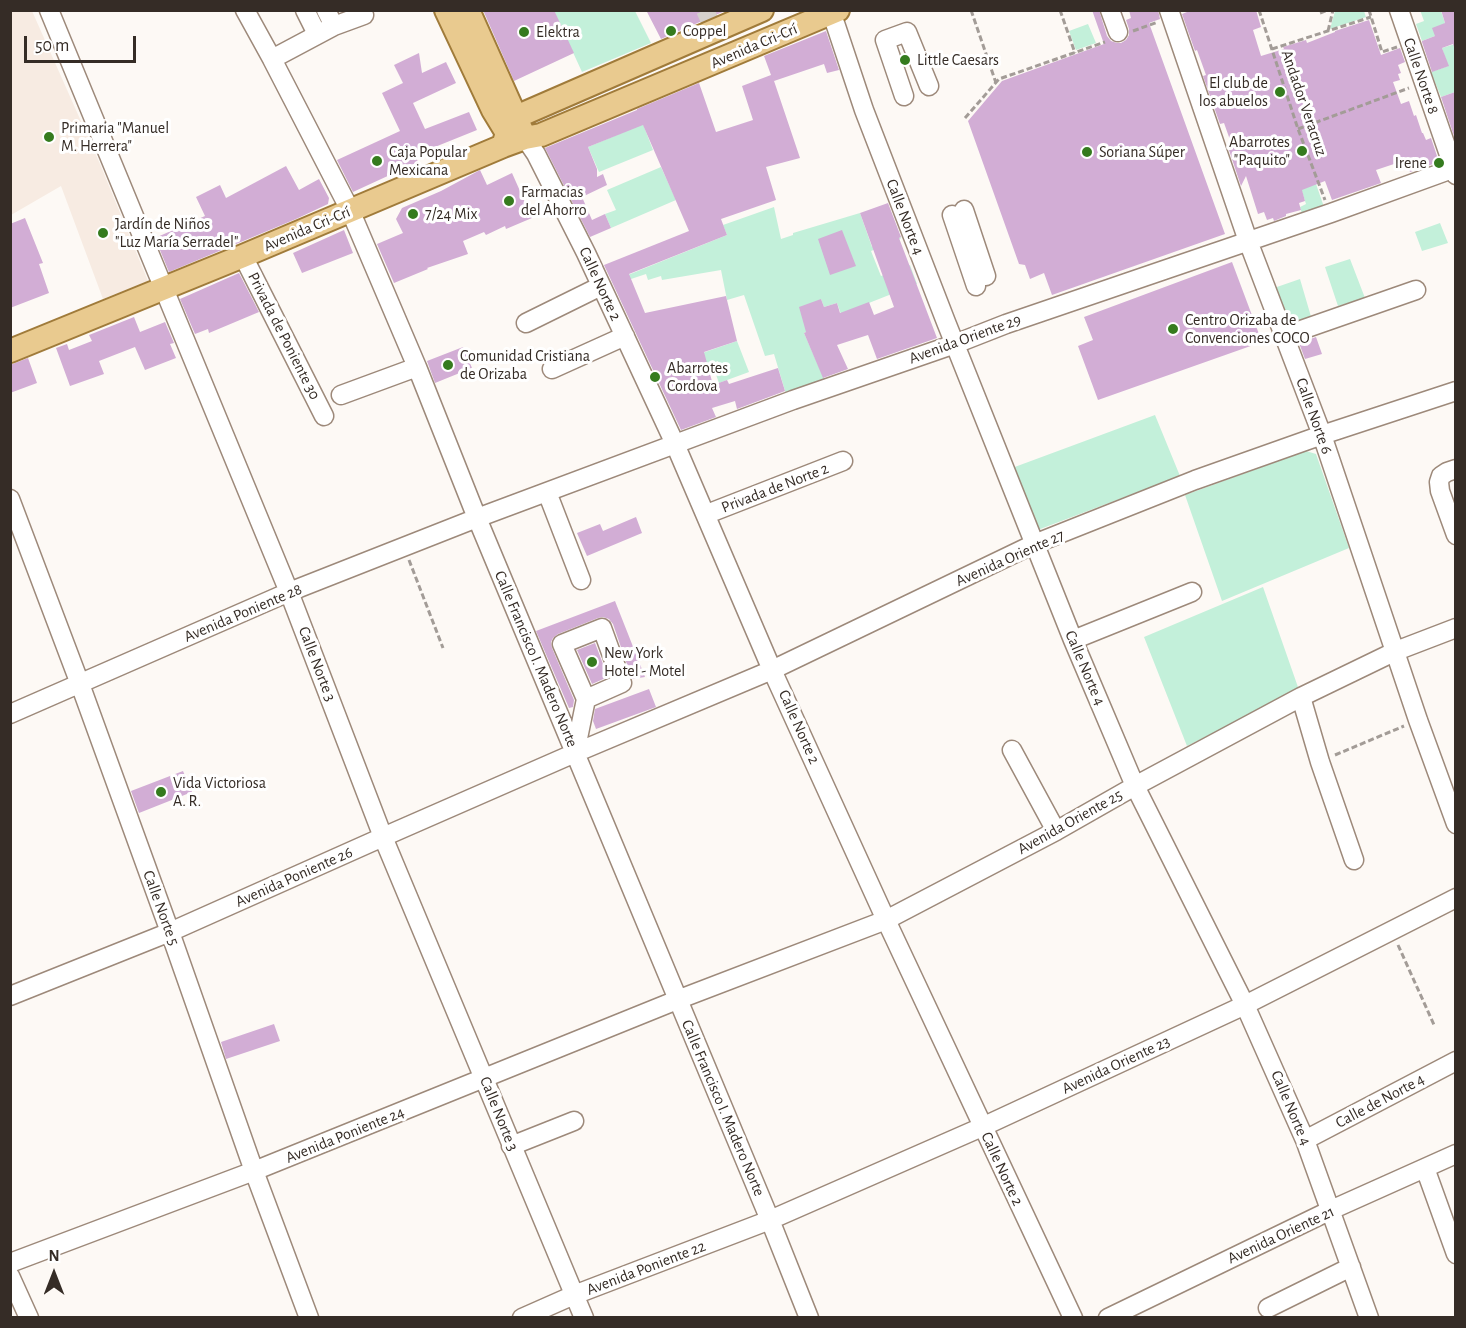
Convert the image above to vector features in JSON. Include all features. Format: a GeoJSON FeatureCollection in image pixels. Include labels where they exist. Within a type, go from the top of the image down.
{"type":"FeatureCollection","features":[{"type":"Feature","properties":{"kind":"main road"},"geometry":{"type":"LineString","coordinates":[[446,10],[493,110],[513,133]]}},
{"type":"Feature","properties":{"kind":"main road"},"geometry":{"type":"LineString","coordinates":[[468,10],[513,133]]}},
{"type":"Feature","properties":{"kind":"main road","name":"Avenida Cri-Crí"},"geometry":{"type":"LineString","coordinates":[[10,351],[350,210],[513,133],[713,26],[762,10]]}},
{"type":"Feature","properties":{"kind":"main road","name":"Avenida Cri-Crí"},"geometry":{"type":"LineString","coordinates":[[513,133],[541,135],[831,11]]}},
{"type":"Feature","properties":{"kind":"street","name":"Calle Norte 3"},"geometry":{"type":"LineString","coordinates":[[49,10],[289,592],[383,837],[584,1317]]}},
{"type":"Feature","properties":{"kind":"street","name":"Calle Francisco I. Madero Norte"},"geometry":{"type":"LineString","coordinates":[[245,10],[350,210],[809,1317]]}},
{"type":"Feature","properties":{"kind":"street"},"geometry":{"type":"LineString","coordinates":[[305,10],[317,34]]}},
{"type":"Feature","properties":{"kind":"street"},"geometry":{"type":"LineString","coordinates":[[1110,10],[1118,35]]}},
{"type":"Feature","properties":{"kind":"street","name":"Calle Norte 6"},"geometry":{"type":"LineString","coordinates":[[1168,10],[1248,241],[1322,435],[1455,824]]}},
{"type":"Feature","properties":{"kind":"street","name":"Calle Norte 8"},"geometry":{"type":"LineString","coordinates":[[1399,10],[1454,169]]}},
{"type":"Feature","properties":{"kind":"street","name":"Calle Norte 4"},"geometry":{"type":"LineString","coordinates":[[831,11],[864,110],[1073,640],[1135,786],[1245,1005],[1305,1140],[1369,1317]]}},
{"type":"Feature","properties":{"kind":"street"},"geometry":{"type":"LineString","coordinates":[[272,58],[317,34],[330,18],[364,15]]}},
{"type":"Feature","properties":{"kind":"street"},"geometry":{"type":"LineString","coordinates":[[904,96],[885,40],[907,32],[928,86]]}},
{"type":"Feature","properties":{"kind":"street","name":"Calle Norte 2"},"geometry":{"type":"LineString","coordinates":[[513,133],[536,154],[601,286],[707,514],[772,670],[886,920],[1073,1317]]}},
{"type":"Feature","properties":{"kind":"street","name":"Avenida Oriente 29"},"geometry":{"type":"LineString","coordinates":[[477,518],[793,400],[955,344],[990,329],[1454,169]]}},
{"type":"Feature","properties":{"kind":"street"},"geometry":{"type":"LineString","coordinates":[[958,213],[981,281]]}},
{"type":"Feature","properties":{"kind":"street","name":"Privada de Poniente 30"},"geometry":{"type":"LineString","coordinates":[[243,256],[324,416]]}},
{"type":"Feature","properties":{"kind":"street"},"geometry":{"type":"LineString","coordinates":[[526,323],[601,286]]}},
{"type":"Feature","properties":{"kind":"street"},"geometry":{"type":"LineString","coordinates":[[1284,336],[1416,290]]}},
{"type":"Feature","properties":{"kind":"street"},"geometry":{"type":"LineString","coordinates":[[552,369],[624,336]]}},
{"type":"Feature","properties":{"kind":"street"},"geometry":{"type":"LineString","coordinates":[[340,395],[417,367]]}},
{"type":"Feature","properties":{"kind":"street","name":"Avenida Oriente 27"},"geometry":{"type":"LineString","coordinates":[[575,753],[772,670],[1034,544],[1195,480],[1455,391]]}},
{"type":"Feature","properties":{"kind":"street","name":"Privada de Norte 2"},"geometry":{"type":"LineString","coordinates":[[707,514],[843,461]]}},
{"type":"Feature","properties":{"kind":"street"},"geometry":{"type":"LineString","coordinates":[[1448,472],[1439,482],[1440,491],[1455,535]]}},
{"type":"Feature","properties":{"kind":"street"},"geometry":{"type":"LineString","coordinates":[[547,492],[580,580]]}},
{"type":"Feature","properties":{"kind":"street","name":"Calle Norte 5"},"geometry":{"type":"LineString","coordinates":[[10,499],[80,684],[254,1171],[309,1317]]}},
{"type":"Feature","properties":{"kind":"street","name":"Avenida Poniente 28"},"geometry":{"type":"LineString","coordinates":[[10,714],[289,592],[477,518]]}},
{"type":"Feature","properties":{"kind":"street"},"geometry":{"type":"LineString","coordinates":[[1073,640],[1192,592]]}},
{"type":"Feature","properties":{"kind":"street","name":"Avenida Oriente 25"},"geometry":{"type":"LineString","coordinates":[[677,1000],[886,920],[1301,698],[1396,651],[1455,628]]}},
{"type":"Feature","properties":{"kind":"street"},"geometry":{"type":"LineString","coordinates":[[1301,698],[1320,762],[1354,860]]}},
{"type":"Feature","properties":{"kind":"street"},"geometry":{"type":"LineString","coordinates":[[575,753],[586,699]]}},
{"type":"Feature","properties":{"kind":"street"},"geometry":{"type":"LineString","coordinates":[[1012,750],[1056,831]]}},
{"type":"Feature","properties":{"kind":"street","name":"Avenida Poniente 26"},"geometry":{"type":"LineString","coordinates":[[10,996],[170,932],[575,753]]}},
{"type":"Feature","properties":{"kind":"street","name":"Avenida Oriente 23"},"geometry":{"type":"LineString","coordinates":[[770,1220],[1245,1005],[1455,898]]}},
{"type":"Feature","properties":{"kind":"street","name":"Avenida Poniente 24"},"geometry":{"type":"LineString","coordinates":[[10,1263],[254,1171],[677,1000]]}},
{"type":"Feature","properties":{"kind":"street","name":"Calle de Norte 4"},"geometry":{"type":"LineString","coordinates":[[1305,1140],[1455,1061]]}},
{"type":"Feature","properties":{"kind":"street"},"geometry":{"type":"LineString","coordinates":[[511,1146],[574,1121]]}},
{"type":"Feature","properties":{"kind":"street","name":"Avenida Oriente 21"},"geometry":{"type":"LineString","coordinates":[[1108,1317],[1331,1210],[1455,1154]]}},
{"type":"Feature","properties":{"kind":"street"},"geometry":{"type":"LineString","coordinates":[[1425,1168],[1455,1254]]}},
{"type":"Feature","properties":{"kind":"street","name":"Avenida Poniente 22"},"geometry":{"type":"LineString","coordinates":[[522,1317],[770,1220]]}},
{"type":"Feature","properties":{"kind":"street"},"geometry":{"type":"LineString","coordinates":[[1268,1308],[1351,1267]]}},
{"type":"Feature","properties":{"kind":"street"},"geometry":{"type":"LineString","coordinates":[[10,1276],[29,1317]]}},
{"type":"Feature","properties":{"kind":"path"},"geometry":{"type":"LineString","coordinates":[[971,10],[996,84]]}},
{"type":"Feature","properties":{"kind":"path"},"geometry":{"type":"LineString","coordinates":[[1060,10],[1074,53]]}},
{"type":"Feature","properties":{"kind":"path","name":"Andador Veracruz"},"geometry":{"type":"LineString","coordinates":[[1259,10],[1298,129],[1327,204]]}},
{"type":"Feature","properties":{"kind":"path"},"geometry":{"type":"LineString","coordinates":[[1320,13],[1328,10]]}},
{"type":"Feature","properties":{"kind":"path"},"geometry":{"type":"LineString","coordinates":[[1328,31],[1333,10]]}},
{"type":"Feature","properties":{"kind":"path"},"geometry":{"type":"LineString","coordinates":[[1369,10],[1382,52],[1410,42]]}},
{"type":"Feature","properties":{"kind":"path"},"geometry":{"type":"LineString","coordinates":[[1272,49],[1371,17]]}},
{"type":"Feature","properties":{"kind":"path"},"geometry":{"type":"LineString","coordinates":[[965,118],[999,79],[1153,24]]}},
{"type":"Feature","properties":{"kind":"path"},"geometry":{"type":"LineString","coordinates":[[1298,129],[1404,89]]}},
{"type":"Feature","properties":{"kind":"path"},"geometry":{"type":"LineString","coordinates":[[404,547],[443,648]]}},
{"type":"Feature","properties":{"kind":"path"},"geometry":{"type":"LineString","coordinates":[[1320,762],[1418,720]]}},
{"type":"Feature","properties":{"kind":"path"},"geometry":{"type":"LineString","coordinates":[[1391,930],[1435,1027]]}},
{"type":"Feature","properties":{"kind":"shaded area"},"geometry":{"type":"Polygon","coordinates":[[[11,10],[32,11],[100,164],[148,281],[103,299],[61,186],[11,215],[11,10]]]}},
{"type":"Feature","properties":{"kind":"green space"},"geometry":{"type":"Polygon","coordinates":[[[1420,10],[1441,11],[1445,23],[1435,36],[1422,41],[1416,24],[1424,21],[1420,10]]]}},
{"type":"Feature","properties":{"kind":"green space"},"geometry":{"type":"Polygon","coordinates":[[[554,11],[635,11],[651,43],[582,72],[554,11]]]}},
{"type":"Feature","properties":{"kind":"green space"},"geometry":{"type":"Polygon","coordinates":[[[1335,11],[1364,11],[1366,17],[1330,29],[1335,11]]]}},
{"type":"Feature","properties":{"kind":"green space"},"geometry":{"type":"Polygon","coordinates":[[[1088,24],[1096,43],[1076,50],[1069,31],[1088,24]]]}},
{"type":"Feature","properties":{"kind":"green space"},"geometry":{"type":"Polygon","coordinates":[[[1455,44],[1455,92],[1441,97],[1431,72],[1448,66],[1442,48],[1455,44]]]}},
{"type":"Feature","properties":{"kind":"green space"},"geometry":{"type":"Polygon","coordinates":[[[643,124],[653,150],[599,172],[588,147],[643,124]]]}},
{"type":"Feature","properties":{"kind":"green space"},"geometry":{"type":"Polygon","coordinates":[[[661,167],[676,200],[611,228],[605,214],[616,210],[607,190],[661,167]]]}},
{"type":"Feature","properties":{"kind":"green space"},"geometry":{"type":"Polygon","coordinates":[[[1315,181],[1324,207],[1302,214],[1300,207],[1306,204],[1300,185],[1315,181]]]}},
{"type":"Feature","properties":{"kind":"green space"},"geometry":{"type":"Polygon","coordinates":[[[774,207],[781,239],[793,233],[860,213],[872,247],[902,237],[871,251],[881,276],[910,265],[917,284],[841,314],[837,303],[824,307],[821,299],[804,333],[825,381],[786,394],[774,354],[765,356],[744,295],[727,300],[721,270],[662,280],[661,276],[648,280],[646,274],[628,280],[613,281],[727,235],[723,225],[774,207]]]}},
{"type":"Feature","properties":{"kind":"green space"},"geometry":{"type":"Polygon","coordinates":[[[1440,223],[1448,243],[1422,251],[1415,232],[1440,223]]]}},
{"type":"Feature","properties":{"kind":"green space"},"geometry":{"type":"Polygon","coordinates":[[[1350,259],[1365,298],[1338,306],[1325,267],[1350,259]]]}},
{"type":"Feature","properties":{"kind":"green space"},"geometry":{"type":"Polygon","coordinates":[[[1300,279],[1312,320],[1287,326],[1274,288],[1300,279]]]}},
{"type":"Feature","properties":{"kind":"green space"},"geometry":{"type":"Polygon","coordinates":[[[737,341],[749,372],[719,383],[714,369],[720,367],[718,361],[689,371],[685,359],[737,341]]]}},
{"type":"Feature","properties":{"kind":"green space"},"geometry":{"type":"Polygon","coordinates":[[[1155,415],[1180,476],[1035,531],[1012,468],[1155,415]]]}},
{"type":"Feature","properties":{"kind":"green space"},"geometry":{"type":"Polygon","coordinates":[[[1306,451],[1316,454],[1349,548],[1222,601],[1185,495],[1306,451]]]}},
{"type":"Feature","properties":{"kind":"green space"},"geometry":{"type":"Polygon","coordinates":[[[1263,587],[1299,690],[1187,746],[1144,637],[1263,587]]]}},
{"type":"Feature","properties":{"kind":"building","name":"Elektra"},"geometry":{"type":"Polygon","coordinates":[[[483,10],[554,10],[574,53],[514,81],[483,10]]]}},
{"type":"Feature","properties":{"kind":"building","name":"Coppel"},"geometry":{"type":"Polygon","coordinates":[[[646,10],[727,10],[661,39],[646,10]]]}},
{"type":"Feature","properties":{"kind":"building","name":"Soriana Súper"},"geometry":{"type":"Polygon","coordinates":[[[1092,10],[1099,10],[1107,36],[1111,41],[1121,43],[1129,35],[1126,20],[1131,18],[1129,10],[1158,10],[1160,19],[1149,23],[1225,234],[1052,295],[1044,273],[1030,279],[1025,265],[1019,264],[968,121],[1002,81],[1104,44],[1092,10]]]}},
{"type":"Feature","properties":{"kind":"building"},"geometry":{"type":"Polygon","coordinates":[[[1192,10],[1256,10],[1261,27],[1253,30],[1261,56],[1306,40],[1307,43],[1369,20],[1381,55],[1400,48],[1405,62],[1398,65],[1401,73],[1398,74],[1400,80],[1393,82],[1401,104],[1409,101],[1426,140],[1431,138],[1439,162],[1410,172],[1406,160],[1376,170],[1381,183],[1332,200],[1325,181],[1302,190],[1305,201],[1299,203],[1301,210],[1286,214],[1274,221],[1273,218],[1267,220],[1264,212],[1258,214],[1246,176],[1241,186],[1229,150],[1233,149],[1229,137],[1224,123],[1220,124],[1203,76],[1206,75],[1182,14],[1192,10]]]}},
{"type":"Feature","properties":{"kind":"building"},"geometry":{"type":"Polygon","coordinates":[[[1441,10],[1455,10],[1455,47],[1453,44],[1442,48],[1449,66],[1432,72],[1422,41],[1435,36],[1432,28],[1445,23],[1441,10]]]}},
{"type":"Feature","properties":{"kind":"building"},"geometry":{"type":"Polygon","coordinates":[[[826,31],[839,70],[827,73],[824,64],[774,81],[800,158],[766,167],[776,200],[721,219],[727,235],[629,274],[645,313],[726,296],[737,341],[704,352],[713,385],[727,380],[729,384],[778,368],[785,391],[737,409],[735,401],[712,408],[716,417],[681,430],[604,265],[689,231],[643,125],[588,147],[597,169],[597,177],[603,174],[607,185],[582,197],[592,220],[605,214],[611,228],[590,237],[545,148],[699,83],[716,132],[753,120],[742,86],[771,75],[764,56],[826,31]]]}},
{"type":"Feature","properties":{"kind":"building"},"geometry":{"type":"Polygon","coordinates":[[[419,53],[422,73],[446,62],[456,83],[413,103],[425,129],[469,112],[477,130],[415,155],[418,162],[353,192],[337,160],[400,131],[382,93],[403,83],[394,65],[419,53]]]}},
{"type":"Feature","properties":{"kind":"building"},"geometry":{"type":"Polygon","coordinates":[[[1455,92],[1455,139],[1441,97],[1455,92]]]}},
{"type":"Feature","properties":{"kind":"building"},"geometry":{"type":"Polygon","coordinates":[[[286,166],[299,190],[319,179],[329,198],[328,204],[169,272],[155,238],[205,216],[196,197],[220,185],[226,198],[286,166]]]}},
{"type":"Feature","properties":{"kind":"building"},"geometry":{"type":"Polygon","coordinates":[[[480,170],[487,185],[512,173],[532,218],[506,229],[505,226],[486,235],[484,232],[463,241],[468,254],[427,268],[394,283],[377,244],[403,233],[396,219],[402,208],[480,170]]]}},
{"type":"Feature","properties":{"kind":"building"},"geometry":{"type":"Polygon","coordinates":[[[888,203],[937,338],[877,359],[868,335],[837,345],[848,369],[823,378],[804,333],[806,332],[799,307],[821,299],[824,307],[837,303],[840,313],[869,302],[874,315],[894,307],[860,213],[888,203]]]}},
{"type":"Feature","properties":{"kind":"building"},"geometry":{"type":"Polygon","coordinates":[[[25,218],[43,263],[39,264],[49,293],[10,308],[10,224],[25,218]]]}},
{"type":"Feature","properties":{"kind":"building"},"geometry":{"type":"Polygon","coordinates":[[[344,230],[353,253],[302,273],[293,253],[344,230]]]}},
{"type":"Feature","properties":{"kind":"building"},"geometry":{"type":"Polygon","coordinates":[[[842,230],[856,266],[830,275],[818,239],[842,230]]]}},
{"type":"Feature","properties":{"kind":"building","name":"Centro Orizaba de Convenciones COCO"},"geometry":{"type":"Polygon","coordinates":[[[1232,262],[1262,342],[1098,400],[1078,346],[1093,340],[1084,317],[1232,262]]]}},
{"type":"Feature","properties":{"kind":"building"},"geometry":{"type":"Polygon","coordinates":[[[239,273],[259,312],[209,333],[208,329],[195,334],[180,299],[239,273]]]}},
{"type":"Feature","properties":{"kind":"building"},"geometry":{"type":"Polygon","coordinates":[[[134,317],[140,332],[165,322],[174,343],[170,344],[176,358],[145,370],[135,347],[99,361],[104,374],[70,386],[56,348],[67,344],[69,350],[92,341],[89,335],[134,317]]]}},
{"type":"Feature","properties":{"kind":"building"},"geometry":{"type":"Polygon","coordinates":[[[1316,337],[1322,354],[1305,359],[1299,343],[1316,337]]]}},
{"type":"Feature","properties":{"kind":"building","name":"Comunidad Cristiana de Orizaba"},"geometry":{"type":"Polygon","coordinates":[[[463,347],[472,368],[435,383],[427,361],[463,347]]]}},
{"type":"Feature","properties":{"kind":"building"},"geometry":{"type":"Polygon","coordinates":[[[28,358],[37,383],[10,393],[10,365],[28,358]]]}},
{"type":"Feature","properties":{"kind":"building"},"geometry":{"type":"Polygon","coordinates":[[[636,517],[642,533],[587,556],[577,533],[600,524],[603,531],[636,517]]]}},
{"type":"Feature","properties":{"kind":"building"},"geometry":{"type":"Polygon","coordinates":[[[615,601],[645,677],[632,679],[613,624],[609,619],[598,618],[558,634],[551,642],[574,700],[573,707],[569,708],[536,631],[615,601]]]}},
{"type":"Feature","properties":{"kind":"building"},"geometry":{"type":"Polygon","coordinates":[[[595,643],[608,677],[592,684],[577,650],[595,643]]]}},
{"type":"Feature","properties":{"kind":"building"},"geometry":{"type":"Polygon","coordinates":[[[649,689],[656,707],[596,729],[593,721],[595,709],[649,689]]]}},
{"type":"Feature","properties":{"kind":"building","name":"Vida Victoriosa A. R."},"geometry":{"type":"Polygon","coordinates":[[[183,771],[192,792],[139,813],[131,791],[183,771]]]}},
{"type":"Feature","properties":{"kind":"building"},"geometry":{"type":"Polygon","coordinates":[[[274,1024],[280,1041],[226,1059],[221,1042],[274,1024]]]}},
{"type":"Feature","properties":{"kind":"tunnel"},"geometry":{"type":"LineString","coordinates":[[705,10],[710,21]]}},
{"type":"Feature","properties":{"kind":"place","name":"Coppel"},"geometry":{"type":"Point","coordinates":[671,31]}},
{"type":"Feature","properties":{"kind":"place","name":"Elektra"},"geometry":{"type":"Point","coordinates":[524,32]}},
{"type":"Feature","properties":{"kind":"place","name":"Little Caesars"},"geometry":{"type":"Point","coordinates":[905,60]}},
{"type":"Feature","properties":{"kind":"place","name":"El club de los abuelos"},"geometry":{"type":"Point","coordinates":[1280,92]}},
{"type":"Feature","properties":{"kind":"place","name":"Primaria \"Manuel M. Herrera\""},"geometry":{"type":"Point","coordinates":[49,137]}},
{"type":"Feature","properties":{"kind":"place","name":"Abarrotes \"Paquito\""},"geometry":{"type":"Point","coordinates":[1302,151]}},
{"type":"Feature","properties":{"kind":"place","name":"Soriana Súper"},"geometry":{"type":"Point","coordinates":[1087,152]}},
{"type":"Feature","properties":{"kind":"place","name":"Caja Popular Mexicana"},"geometry":{"type":"Point","coordinates":[377,161]}},
{"type":"Feature","properties":{"kind":"place","name":"Irene"},"geometry":{"type":"Point","coordinates":[1439,163]}},
{"type":"Feature","properties":{"kind":"place","name":"Farmacias del Ahorro"},"geometry":{"type":"Point","coordinates":[509,201]}},
{"type":"Feature","properties":{"kind":"place","name":"7/24 Mix"},"geometry":{"type":"Point","coordinates":[413,214]}},
{"type":"Feature","properties":{"kind":"place","name":"Jardín de Niños \"Luz María Serradel\""},"geometry":{"type":"Point","coordinates":[103,233]}},
{"type":"Feature","properties":{"kind":"place","name":"Centro Orizaba de Convenciones COCO"},"geometry":{"type":"Point","coordinates":[1173,329]}},
{"type":"Feature","properties":{"kind":"place","name":"Comunidad Cristiana de Orizaba"},"geometry":{"type":"Point","coordinates":[448,365]}},
{"type":"Feature","properties":{"kind":"place","name":"Abarrotes Cordova"},"geometry":{"type":"Point","coordinates":[655,377]}},
{"type":"Feature","properties":{"kind":"place","name":"New York Hotel - Motel"},"geometry":{"type":"Point","coordinates":[592,662]}},
{"type":"Feature","properties":{"kind":"place","name":"Vida Victoriosa A. R."},"geometry":{"type":"Point","coordinates":[161,792]}}]}
